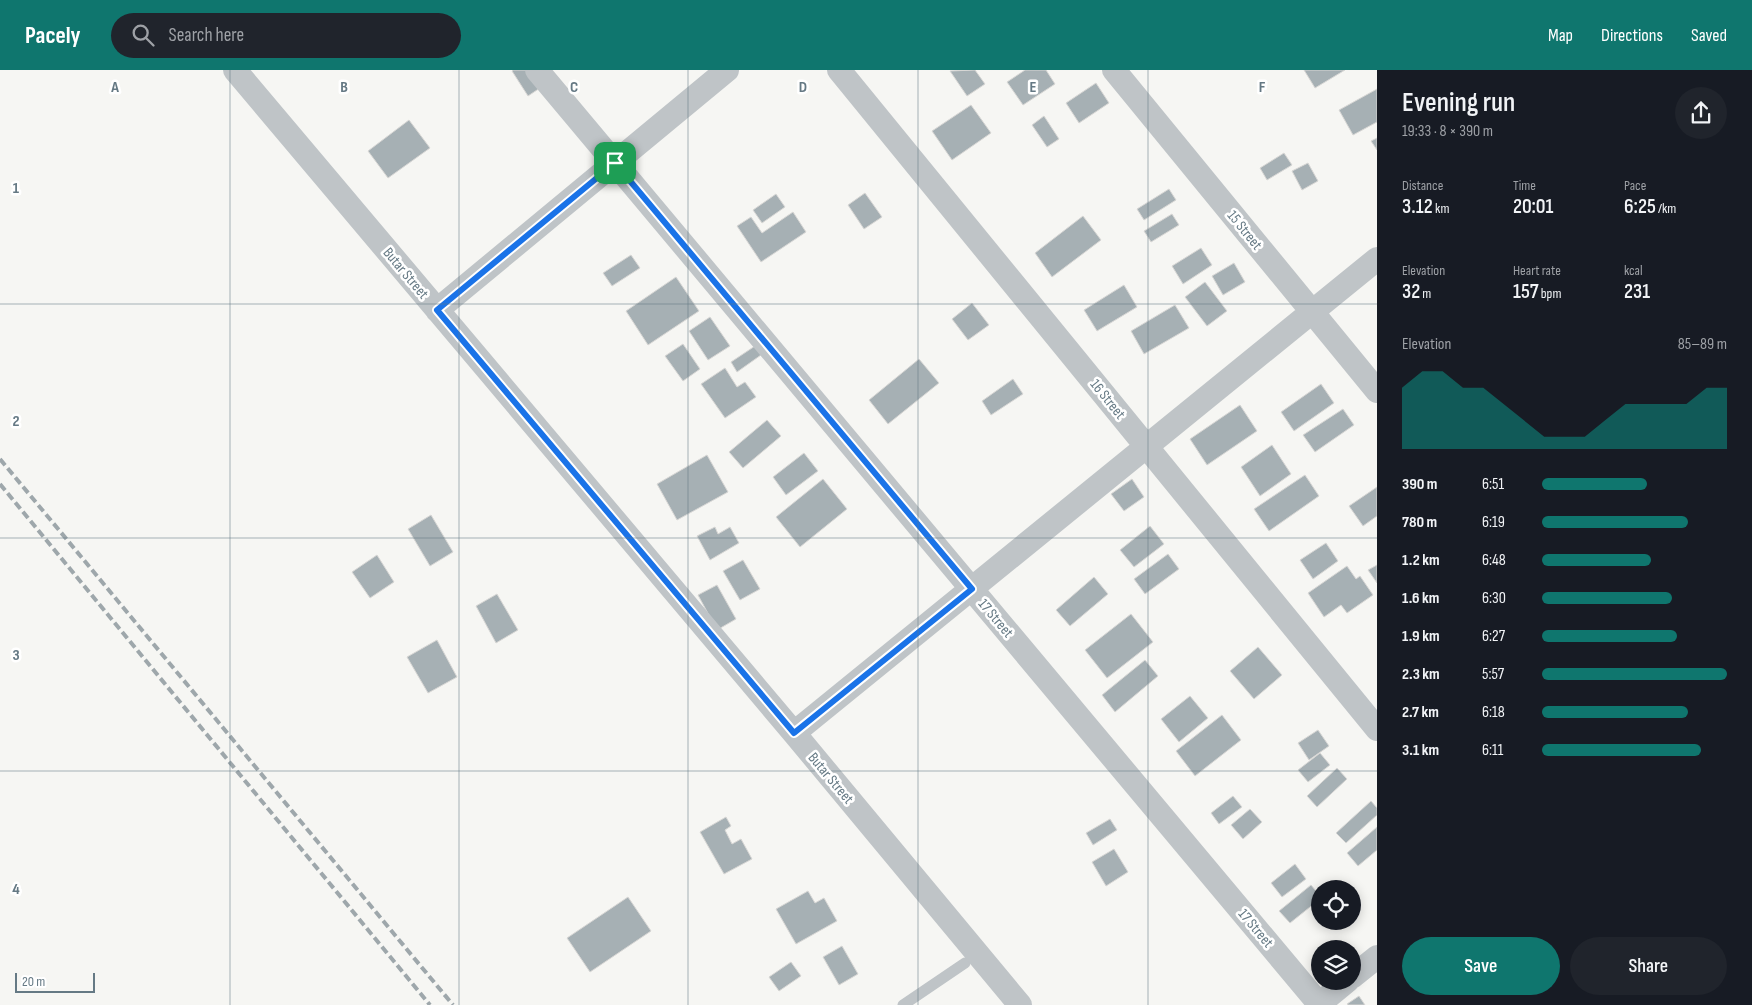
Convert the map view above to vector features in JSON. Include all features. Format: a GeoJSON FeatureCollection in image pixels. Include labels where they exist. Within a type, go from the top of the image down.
{"type":"FeatureCollection","features":[{"type":"Feature","properties":{"kind":"street","name":"Butar Street"},"geometry":{"type":"LineString","coordinates":[[235,70],[794,733],[1020,1005]]}},
{"type":"Feature","properties":{"kind":"street","name":"17 Street"},"geometry":{"type":"LineString","coordinates":[[537,70],[1319,1005]]}},
{"type":"Feature","properties":{"kind":"street"},"geometry":{"type":"LineString","coordinates":[[437,310],[727,70]]}},
{"type":"Feature","properties":{"kind":"street","name":"16 Street"},"geometry":{"type":"LineString","coordinates":[[839,70],[1377,729]]}},
{"type":"Feature","properties":{"kind":"street","name":"15 Street"},"geometry":{"type":"LineString","coordinates":[[1114,70],[1377,390]]}},
{"type":"Feature","properties":{"kind":"street"},"geometry":{"type":"LineString","coordinates":[[794,733],[1377,259]]}},
{"type":"Feature","properties":{"kind":"street"},"geometry":{"type":"LineString","coordinates":[[1361,970],[1377,957]]}},
{"type":"Feature","properties":{"kind":"street"},"geometry":{"type":"LineString","coordinates":[[1319,1005],[1336,990]]}},
{"type":"Feature","properties":{"kind":"lane"},"geometry":{"type":"LineString","coordinates":[[903,1005],[965,964]]}},
{"type":"Feature","properties":{"kind":"building"},"geometry":{"type":"Polygon","coordinates":[[[513,70],[528,70],[540,88],[528,96],[513,70]]]}},
{"type":"Feature","properties":{"kind":"building"},"geometry":{"type":"Polygon","coordinates":[[[975,70],[985,84],[967,96],[950,71],[975,70]]]}},
{"type":"Feature","properties":{"kind":"building"},"geometry":{"type":"Polygon","coordinates":[[[1025,70],[1046,70],[1055,84],[1023,105],[1007,82],[1025,70]]]}},
{"type":"Feature","properties":{"kind":"building"},"geometry":{"type":"Polygon","coordinates":[[[1304,70],[1345,70],[1315,88],[1304,70]]]}},
{"type":"Feature","properties":{"kind":"building"},"geometry":{"type":"Polygon","coordinates":[[[1096,83],[1109,103],[1079,123],[1066,103],[1096,83]]]}},
{"type":"Feature","properties":{"kind":"building"},"geometry":{"type":"Polygon","coordinates":[[[1377,89],[1377,122],[1353,135],[1339,110],[1377,89]]]}},
{"type":"Feature","properties":{"kind":"building"},"geometry":{"type":"Polygon","coordinates":[[[971,105],[991,133],[952,160],[932,131],[971,105]]]}},
{"type":"Feature","properties":{"kind":"building"},"geometry":{"type":"Polygon","coordinates":[[[1044,116],[1059,139],[1047,147],[1032,125],[1044,116]]]}},
{"type":"Feature","properties":{"kind":"building"},"geometry":{"type":"Polygon","coordinates":[[[409,120],[430,148],[388,178],[368,151],[409,120]]]}},
{"type":"Feature","properties":{"kind":"building"},"geometry":{"type":"Polygon","coordinates":[[[1377,138],[1377,150],[1371,141],[1377,138]]]}},
{"type":"Feature","properties":{"kind":"building"},"geometry":{"type":"Polygon","coordinates":[[[1284,153],[1292,165],[1267,180],[1260,168],[1284,153]]]}},
{"type":"Feature","properties":{"kind":"building"},"geometry":{"type":"Polygon","coordinates":[[[1308,163],[1318,181],[1302,190],[1292,171],[1308,163]]]}},
{"type":"Feature","properties":{"kind":"building"},"geometry":{"type":"Polygon","coordinates":[[[1169,189],[1176,200],[1144,220],[1137,209],[1169,189]]]}},
{"type":"Feature","properties":{"kind":"building"},"geometry":{"type":"Polygon","coordinates":[[[865,193],[882,217],[864,229],[848,205],[865,193]]]}},
{"type":"Feature","properties":{"kind":"building"},"geometry":{"type":"Polygon","coordinates":[[[776,194],[785,207],[762,223],[753,210],[776,194]]]}},
{"type":"Feature","properties":{"kind":"building"},"geometry":{"type":"Polygon","coordinates":[[[793,212],[806,232],[761,262],[737,226],[751,217],[762,233],[793,212]]]}},
{"type":"Feature","properties":{"kind":"building"},"geometry":{"type":"Polygon","coordinates":[[[1172,214],[1179,225],[1151,242],[1144,231],[1172,214]]]}},
{"type":"Feature","properties":{"kind":"building"},"geometry":{"type":"Polygon","coordinates":[[[1083,216],[1101,240],[1052,277],[1035,253],[1083,216]]]}},
{"type":"Feature","properties":{"kind":"building"},"geometry":{"type":"Polygon","coordinates":[[[1201,248],[1212,265],[1183,284],[1172,266],[1201,248]]]}},
{"type":"Feature","properties":{"kind":"building"},"geometry":{"type":"Polygon","coordinates":[[[631,255],[640,268],[612,286],[603,273],[631,255]]]}},
{"type":"Feature","properties":{"kind":"building"},"geometry":{"type":"Polygon","coordinates":[[[1234,263],[1245,282],[1223,295],[1212,276],[1234,263]]]}},
{"type":"Feature","properties":{"kind":"building"},"geometry":{"type":"Polygon","coordinates":[[[676,277],[699,311],[648,345],[626,311],[676,277]]]}},
{"type":"Feature","properties":{"kind":"building"},"geometry":{"type":"Polygon","coordinates":[[[1205,282],[1227,311],[1207,326],[1185,297],[1205,282]]]}},
{"type":"Feature","properties":{"kind":"building"},"geometry":{"type":"Polygon","coordinates":[[[1124,285],[1137,307],[1097,331],[1084,310],[1124,285]]]}},
{"type":"Feature","properties":{"kind":"building"},"geometry":{"type":"Polygon","coordinates":[[[972,303],[989,325],[968,340],[952,319],[972,303]]]}},
{"type":"Feature","properties":{"kind":"building"},"geometry":{"type":"Polygon","coordinates":[[[1175,305],[1189,328],[1144,354],[1131,331],[1175,305]]]}},
{"type":"Feature","properties":{"kind":"building"},"geometry":{"type":"Polygon","coordinates":[[[710,317],[730,346],[708,360],[689,331],[710,317]]]}},
{"type":"Feature","properties":{"kind":"building"},"geometry":{"type":"Polygon","coordinates":[[[683,344],[700,369],[683,381],[665,356],[683,344]]]}},
{"type":"Feature","properties":{"kind":"building"},"geometry":{"type":"Polygon","coordinates":[[[755,346],[761,355],[737,372],[731,362],[755,346]]]}},
{"type":"Feature","properties":{"kind":"building"},"geometry":{"type":"Polygon","coordinates":[[[919,359],[939,383],[888,424],[869,400],[919,359]]]}},
{"type":"Feature","properties":{"kind":"building"},"geometry":{"type":"Polygon","coordinates":[[[725,368],[737,387],[745,382],[756,397],[725,418],[701,384],[725,368]]]}},
{"type":"Feature","properties":{"kind":"building"},"geometry":{"type":"Polygon","coordinates":[[[1013,379],[1023,394],[991,415],[982,401],[1013,379]]]}},
{"type":"Feature","properties":{"kind":"building"},"geometry":{"type":"Polygon","coordinates":[[[1321,384],[1334,403],[1294,431],[1281,412],[1321,384]]]}},
{"type":"Feature","properties":{"kind":"building"},"geometry":{"type":"Polygon","coordinates":[[[1240,405],[1257,431],[1207,465],[1190,439],[1240,405]]]}},
{"type":"Feature","properties":{"kind":"building"},"geometry":{"type":"Polygon","coordinates":[[[1343,409],[1354,425],[1315,452],[1303,435],[1343,409]]]}},
{"type":"Feature","properties":{"kind":"building"},"geometry":{"type":"Polygon","coordinates":[[[767,420],[781,436],[743,468],[729,452],[767,420]]]}},
{"type":"Feature","properties":{"kind":"building"},"geometry":{"type":"Polygon","coordinates":[[[1272,445],[1291,474],[1260,496],[1241,467],[1272,445]]]}},
{"type":"Feature","properties":{"kind":"building"},"geometry":{"type":"Polygon","coordinates":[[[804,453],[818,471],[786,495],[773,477],[804,453]]]}},
{"type":"Feature","properties":{"kind":"building"},"geometry":{"type":"Polygon","coordinates":[[[707,455],[728,492],[677,520],[657,484],[707,455]]]}},
{"type":"Feature","properties":{"kind":"building"},"geometry":{"type":"Polygon","coordinates":[[[1305,475],[1319,496],[1269,531],[1254,509],[1305,475]]]}},
{"type":"Feature","properties":{"kind":"building"},"geometry":{"type":"Polygon","coordinates":[[[823,479],[847,509],[800,547],[776,517],[823,479]]]}},
{"type":"Feature","properties":{"kind":"building"},"geometry":{"type":"Polygon","coordinates":[[[1132,479],[1144,497],[1124,511],[1111,494],[1132,479]]]}},
{"type":"Feature","properties":{"kind":"building"},"geometry":{"type":"Polygon","coordinates":[[[1377,487],[1377,516],[1363,526],[1349,506],[1377,487]]]}},
{"type":"Feature","properties":{"kind":"building"},"geometry":{"type":"Polygon","coordinates":[[[431,515],[453,552],[430,566],[408,529],[431,515]]]}},
{"type":"Feature","properties":{"kind":"building"},"geometry":{"type":"Polygon","coordinates":[[[1150,526],[1164,544],[1134,567],[1120,550],[1150,526]]]}},
{"type":"Feature","properties":{"kind":"building"},"geometry":{"type":"Polygon","coordinates":[[[715,527],[718,534],[730,527],[739,543],[710,560],[697,536],[715,527]]]}},
{"type":"Feature","properties":{"kind":"building"},"geometry":{"type":"Polygon","coordinates":[[[1326,543],[1338,561],[1313,579],[1300,560],[1326,543]]]}},
{"type":"Feature","properties":{"kind":"building"},"geometry":{"type":"Polygon","coordinates":[[[1168,554],[1179,569],[1145,594],[1134,579],[1168,554]]]}},
{"type":"Feature","properties":{"kind":"building"},"geometry":{"type":"Polygon","coordinates":[[[377,555],[394,582],[370,598],[352,572],[377,555]]]}},
{"type":"Feature","properties":{"kind":"building"},"geometry":{"type":"Polygon","coordinates":[[[743,560],[760,589],[740,600],[723,571],[743,560]]]}},
{"type":"Feature","properties":{"kind":"building"},"geometry":{"type":"Polygon","coordinates":[[[1377,565],[1377,583],[1368,570],[1377,565]]]}},
{"type":"Feature","properties":{"kind":"building"},"geometry":{"type":"Polygon","coordinates":[[[1347,566],[1356,579],[1360,576],[1373,595],[1347,613],[1341,605],[1324,617],[1308,593],[1347,566]]]}},
{"type":"Feature","properties":{"kind":"building"},"geometry":{"type":"Polygon","coordinates":[[[1094,577],[1108,594],[1070,626],[1056,610],[1094,577]]]}},
{"type":"Feature","properties":{"kind":"building"},"geometry":{"type":"Polygon","coordinates":[[[717,585],[736,619],[717,630],[698,595],[717,585]]]}},
{"type":"Feature","properties":{"kind":"building"},"geometry":{"type":"Polygon","coordinates":[[[497,594],[518,630],[496,643],[476,606],[497,594]]]}},
{"type":"Feature","properties":{"kind":"building"},"geometry":{"type":"Polygon","coordinates":[[[1131,614],[1153,642],[1107,678],[1085,650],[1131,614]]]}},
{"type":"Feature","properties":{"kind":"building"},"geometry":{"type":"Polygon","coordinates":[[[437,640],[457,677],[428,693],[407,657],[437,640]]]}},
{"type":"Feature","properties":{"kind":"building"},"geometry":{"type":"Polygon","coordinates":[[[1258,647],[1282,675],[1254,699],[1230,671],[1258,647]]]}},
{"type":"Feature","properties":{"kind":"building"},"geometry":{"type":"Polygon","coordinates":[[[1145,660],[1158,676],[1115,712],[1102,695],[1145,660]]]}},
{"type":"Feature","properties":{"kind":"building"},"geometry":{"type":"Polygon","coordinates":[[[1190,696],[1208,718],[1179,742],[1161,719],[1190,696]]]}},
{"type":"Feature","properties":{"kind":"building"},"geometry":{"type":"Polygon","coordinates":[[[1222,715],[1241,740],[1195,776],[1176,751],[1222,715]]]}},
{"type":"Feature","properties":{"kind":"building"},"geometry":{"type":"Polygon","coordinates":[[[1318,730],[1329,746],[1309,760],[1298,743],[1318,730]]]}},
{"type":"Feature","properties":{"kind":"building"},"geometry":{"type":"Polygon","coordinates":[[[1320,753],[1330,765],[1308,782],[1298,770],[1320,753]]]}},
{"type":"Feature","properties":{"kind":"building"},"geometry":{"type":"Polygon","coordinates":[[[1337,768],[1347,779],[1317,807],[1307,796],[1337,768]]]}},
{"type":"Feature","properties":{"kind":"building"},"geometry":{"type":"Polygon","coordinates":[[[1233,796],[1242,807],[1219,824],[1211,813],[1233,796]]]}},
{"type":"Feature","properties":{"kind":"building"},"geometry":{"type":"Polygon","coordinates":[[[1371,801],[1377,808],[1377,815],[1346,843],[1336,833],[1371,801]]]}},
{"type":"Feature","properties":{"kind":"building"},"geometry":{"type":"Polygon","coordinates":[[[1250,809],[1262,822],[1243,839],[1231,825],[1250,809]]]}},
{"type":"Feature","properties":{"kind":"building"},"geometry":{"type":"Polygon","coordinates":[[[726,817],[731,826],[725,830],[732,844],[741,839],[752,859],[724,874],[700,832],[726,817]]]}},
{"type":"Feature","properties":{"kind":"building"},"geometry":{"type":"Polygon","coordinates":[[[1110,819],[1117,830],[1093,845],[1086,833],[1110,819]]]}},
{"type":"Feature","properties":{"kind":"building"},"geometry":{"type":"Polygon","coordinates":[[[1377,827],[1377,850],[1358,866],[1347,853],[1377,827]]]}},
{"type":"Feature","properties":{"kind":"building"},"geometry":{"type":"Polygon","coordinates":[[[1114,849],[1128,872],[1106,886],[1092,862],[1114,849]]]}},
{"type":"Feature","properties":{"kind":"building"},"geometry":{"type":"Polygon","coordinates":[[[1295,864],[1306,879],[1282,897],[1271,883],[1295,864]]]}},
{"type":"Feature","properties":{"kind":"building"},"geometry":{"type":"Polygon","coordinates":[[[1311,885],[1311,906],[1290,923],[1279,911],[1311,885]]]}},
{"type":"Feature","properties":{"kind":"building"},"geometry":{"type":"Polygon","coordinates":[[[808,891],[815,903],[824,898],[837,921],[796,944],[776,909],[808,891]]]}},
{"type":"Feature","properties":{"kind":"building"},"geometry":{"type":"Polygon","coordinates":[[[628,897],[651,931],[590,972],[567,938],[628,897]]]}},
{"type":"Feature","properties":{"kind":"building"},"geometry":{"type":"Polygon","coordinates":[[[842,946],[858,974],[839,985],[823,957],[842,946]]]}},
{"type":"Feature","properties":{"kind":"building"},"geometry":{"type":"Polygon","coordinates":[[[791,962],[801,976],[779,991],[769,977],[791,962]]]}},
{"type":"Feature","properties":{"kind":"building"},"geometry":{"type":"Polygon","coordinates":[[[1359,996],[1365,1005],[1347,1004],[1359,996]]]}},
{"type":"Feature","properties":{"kind":"railway"},"geometry":{"type":"LineString","coordinates":[[0,459],[453,1005]]}},
{"type":"Feature","properties":{"kind":"railway"},"geometry":{"type":"LineString","coordinates":[[0,484],[430,1005]]}},
{"type":"Feature","properties":{"kind":"route"},"geometry":{"type":"LineString","coordinates":[[615,163],[972,589],[794,733],[437,310],[615,163]]}}]}
